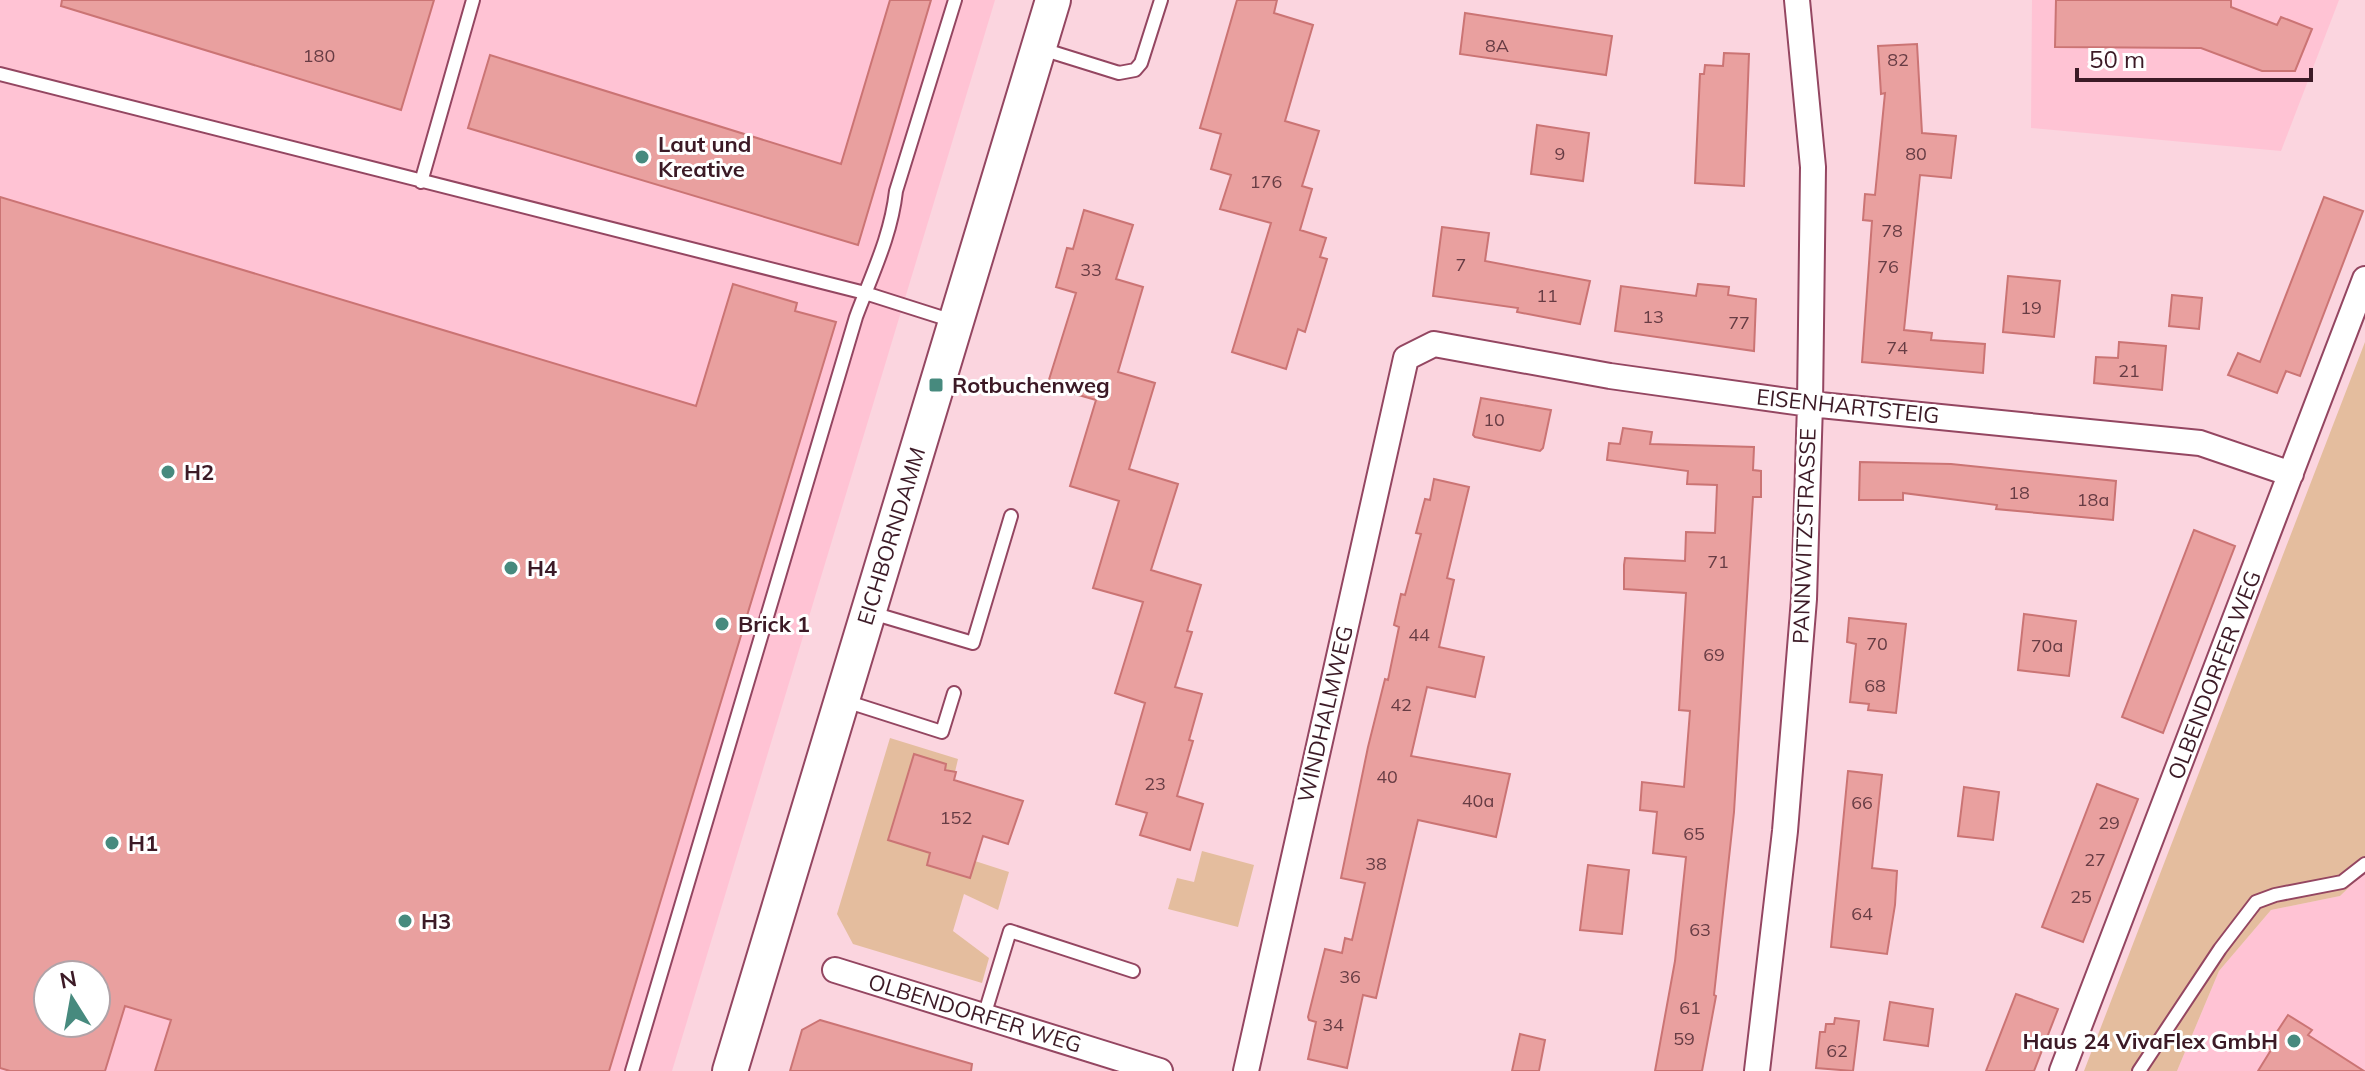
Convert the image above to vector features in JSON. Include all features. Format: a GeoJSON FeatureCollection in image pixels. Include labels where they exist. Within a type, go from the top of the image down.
{"type":"FeatureCollection","features":[{"type":"Feature","properties":{"kind":"main road","name":"EICHBORNDAMM"},"geometry":{"type":"LineString","coordinates":[[730,1071],[1053,0]]}},
{"type":"Feature","properties":{"kind":"street","name":"PANNWITZSTRASSE"},"geometry":{"type":"LineString","coordinates":[[1757,1071],[1785,831],[1804,599],[1813,167],[1797,0]]}},
{"type":"Feature","properties":{"kind":"street","name":"OLBENDORFER WEG"},"geometry":{"type":"LineString","coordinates":[[2062,1071],[2365,279]]}},
{"type":"Feature","properties":{"kind":"street","name":"EISENHARTSTEIG"},"geometry":{"type":"LineString","coordinates":[[1406,358],[1434,344],[1610,376],[1810,404],[2200,443],[2291,474]]}},
{"type":"Feature","properties":{"kind":"street","name":"WINDHALMWEG"},"geometry":{"type":"LineString","coordinates":[[1246,1071],[1406,358]]}},
{"type":"Feature","properties":{"kind":"street","name":"OLBENDORFER WEG"},"geometry":{"type":"LineString","coordinates":[[835,970],[1160,1071]]}},
{"type":"Feature","properties":{"kind":"lane"},"geometry":{"type":"LineString","coordinates":[[421,182],[473,0]]}},
{"type":"Feature","properties":{"kind":"lane"},"geometry":{"type":"LineString","coordinates":[[632,1071],[865,293],[879,264],[893,218],[896,191],[955,0]]}},
{"type":"Feature","properties":{"kind":"lane"},"geometry":{"type":"LineString","coordinates":[[1038,48],[1119,73],[1128,73],[1141,63],[1161,0]]}},
{"type":"Feature","properties":{"kind":"lane"},"geometry":{"type":"LineString","coordinates":[[0,74],[865,293],[955,322]]}},
{"type":"Feature","properties":{"kind":"lane"},"geometry":{"type":"LineString","coordinates":[[869,612],[973,643],[1011,516]]}},
{"type":"Feature","properties":{"kind":"lane"},"geometry":{"type":"LineString","coordinates":[[842,699],[942,732],[954,693]]}},
{"type":"Feature","properties":{"kind":"lane"},"geometry":{"type":"LineString","coordinates":[[2139,1071],[2220,949],[2256,902],[2275,895],[2342,882],[2365,864]]}},
{"type":"Feature","properties":{"kind":"lane"},"geometry":{"type":"LineString","coordinates":[[984,1016],[1010,931],[1133,971]]}},
{"type":"Feature","properties":{"kind":"shaded area"},"geometry":{"type":"Polygon","coordinates":[[[0,0],[995,0],[672,1071],[0,1071],[0,0]]]}},
{"type":"Feature","properties":{"kind":"shaded area"},"geometry":{"type":"Polygon","coordinates":[[[2032,0],[2339,0],[2281,151],[2031,128],[2032,0]]]}},
{"type":"Feature","properties":{"kind":"shaded area"},"geometry":{"type":"Polygon","coordinates":[[[2365,342],[2365,872],[2340,896],[2271,910],[2219,971],[2177,1071],[2084,1071],[2365,342]]]}},
{"type":"Feature","properties":{"kind":"shaded area"},"geometry":{"type":"Polygon","coordinates":[[[890,738],[958,759],[955,772],[945,769],[946,764],[914,754],[888,839],[931,852],[927,865],[969,878],[975,861],[1009,872],[998,910],[964,894],[953,931],[989,958],[982,983],[853,944],[837,914],[890,738]]]}},
{"type":"Feature","properties":{"kind":"shaded area"},"geometry":{"type":"Polygon","coordinates":[[[1202,851],[1254,865],[1238,927],[1168,909],[1177,878],[1194,882],[1202,851]]]}},
{"type":"Feature","properties":{"kind":"shaded area"},"geometry":{"type":"Polygon","coordinates":[[[2365,872],[2365,1071],[2177,1071],[2219,971],[2271,910],[2340,896],[2365,872]]]}},
{"type":"Feature","properties":{"kind":"building"},"geometry":{"type":"Polygon","coordinates":[[[62,0],[434,0],[401,110],[61,6],[62,0]]]}},
{"type":"Feature","properties":{"kind":"building"},"geometry":{"type":"Polygon","coordinates":[[[890,0],[931,0],[858,245],[468,128],[490,55],[841,164],[890,0]]]}},
{"type":"Feature","properties":{"kind":"building"},"geometry":{"type":"Polygon","coordinates":[[[1237,0],[1277,0],[1274,13],[1313,25],[1285,121],[1319,131],[1302,186],[1312,189],[1300,230],[1326,238],[1320,257],[1327,259],[1305,332],[1298,329],[1286,369],[1232,352],[1271,223],[1220,209],[1231,175],[1211,169],[1221,134],[1200,128],[1237,0]]]}},
{"type":"Feature","properties":{"kind":"building"},"geometry":{"type":"Polygon","coordinates":[[[2056,0],[2231,0],[2231,7],[2277,25],[2281,17],[2312,29],[2295,71],[2262,71],[2201,48],[2055,47],[2056,0]]]}},
{"type":"Feature","properties":{"kind":"building"},"geometry":{"type":"Polygon","coordinates":[[[1465,13],[1612,36],[1606,75],[1460,54],[1465,13]]]}},
{"type":"Feature","properties":{"kind":"building"},"geometry":{"type":"Polygon","coordinates":[[[1917,44],[1922,133],[1956,136],[1951,178],[1920,175],[1904,330],[1932,333],[1931,340],[1985,344],[1983,373],[1862,362],[1872,221],[1863,220],[1865,194],[1875,195],[1885,93],[1881,94],[1878,46],[1917,44]]]}},
{"type":"Feature","properties":{"kind":"building"},"geometry":{"type":"Polygon","coordinates":[[[1724,53],[1749,54],[1744,186],[1695,183],[1700,74],[1704,74],[1705,65],[1723,66],[1724,53]]]}},
{"type":"Feature","properties":{"kind":"building"},"geometry":{"type":"Polygon","coordinates":[[[1537,125],[1589,133],[1583,181],[1531,174],[1537,125]]]}},
{"type":"Feature","properties":{"kind":"building"},"geometry":{"type":"Polygon","coordinates":[[[0,197],[696,406],[733,284],[797,303],[795,311],[836,322],[609,1071],[155,1071],[171,1020],[125,1006],[105,1071],[10,1071],[0,1068],[0,197]]]}},
{"type":"Feature","properties":{"kind":"building"},"geometry":{"type":"Polygon","coordinates":[[[2324,197],[2363,211],[2300,376],[2286,371],[2277,393],[2228,375],[2238,353],[2260,362],[2324,197]]]}},
{"type":"Feature","properties":{"kind":"building"},"geometry":{"type":"Polygon","coordinates":[[[1084,210],[1133,225],[1116,279],[1143,287],[1118,372],[1155,383],[1129,469],[1178,484],[1151,570],[1201,585],[1187,631],[1192,632],[1175,687],[1202,694],[1189,740],[1193,741],[1177,796],[1203,804],[1190,850],[1140,835],[1147,813],[1116,804],[1145,703],[1115,693],[1143,602],[1093,588],[1119,501],[1070,486],[1096,400],[1047,386],[1076,293],[1056,287],[1067,248],[1073,249],[1084,210]]]}},
{"type":"Feature","properties":{"kind":"building"},"geometry":{"type":"Polygon","coordinates":[[[1442,227],[1489,233],[1485,261],[1590,281],[1580,324],[1517,312],[1518,308],[1433,296],[1442,227]]]}},
{"type":"Feature","properties":{"kind":"building"},"geometry":{"type":"Polygon","coordinates":[[[2008,276],[2060,281],[2054,337],[2003,332],[2008,276]]]}},
{"type":"Feature","properties":{"kind":"building"},"geometry":{"type":"Polygon","coordinates":[[[1698,284],[1729,287],[1728,295],[1756,299],[1754,351],[1615,331],[1621,286],[1696,296],[1698,284]]]}},
{"type":"Feature","properties":{"kind":"building"},"geometry":{"type":"Polygon","coordinates":[[[2172,295],[2202,298],[2199,329],[2169,326],[2172,295]]]}},
{"type":"Feature","properties":{"kind":"building"},"geometry":{"type":"Polygon","coordinates":[[[2119,342],[2166,346],[2162,390],[2094,383],[2096,357],[2118,358],[2119,342]]]}},
{"type":"Feature","properties":{"kind":"building"},"geometry":{"type":"Polygon","coordinates":[[[1481,398],[1551,410],[1543,448],[1540,451],[1475,437],[1481,398]]]}},
{"type":"Feature","properties":{"kind":"building"},"geometry":{"type":"Polygon","coordinates":[[[1623,428],[1652,432],[1650,444],[1754,447],[1753,470],[1761,471],[1761,497],[1753,497],[1734,812],[1716,996],[1702,1071],[1655,1071],[1675,961],[1686,857],[1653,853],[1657,812],[1640,810],[1642,782],[1684,787],[1690,711],[1679,710],[1686,593],[1624,589],[1624,565],[1625,558],[1685,561],[1686,532],[1715,533],[1717,485],[1687,484],[1688,471],[1607,460],[1609,443],[1620,444],[1623,428]]]}},
{"type":"Feature","properties":{"kind":"building"},"geometry":{"type":"Polygon","coordinates":[[[1860,462],[1951,464],[2116,481],[2113,520],[1996,509],[1997,505],[1903,493],[1903,500],[1859,500],[1860,462]]]}},
{"type":"Feature","properties":{"kind":"building"},"geometry":{"type":"Polygon","coordinates":[[[1434,479],[1469,487],[1447,578],[1454,580],[1439,647],[1484,657],[1475,697],[1427,687],[1411,756],[1510,774],[1496,837],[1418,820],[1376,998],[1363,995],[1347,1068],[1308,1059],[1316,1022],[1308,1017],[1325,949],[1342,953],[1345,938],[1352,940],[1365,883],[1341,878],[1368,747],[1385,679],[1388,680],[1399,627],[1394,625],[1401,594],[1405,595],[1421,534],[1416,533],[1425,499],[1430,500],[1434,479]]]}},
{"type":"Feature","properties":{"kind":"building"},"geometry":{"type":"Polygon","coordinates":[[[2194,530],[2235,546],[2163,733],[2122,717],[2194,530]]]}},
{"type":"Feature","properties":{"kind":"building"},"geometry":{"type":"Polygon","coordinates":[[[2024,614],[2076,621],[2069,676],[2018,670],[2024,614]]]}},
{"type":"Feature","properties":{"kind":"building"},"geometry":{"type":"Polygon","coordinates":[[[1849,618],[1906,624],[1896,713],[1868,710],[1869,704],[1850,702],[1856,644],[1847,642],[1849,618]]]}},
{"type":"Feature","properties":{"kind":"building"},"geometry":{"type":"Polygon","coordinates":[[[914,754],[946,764],[945,770],[956,772],[954,780],[1023,801],[1008,844],[983,836],[970,878],[927,865],[930,853],[888,840],[914,754]]]}},
{"type":"Feature","properties":{"kind":"building"},"geometry":{"type":"Polygon","coordinates":[[[1848,771],[1882,775],[1872,868],[1897,871],[1887,954],[1831,947],[1848,771]]]}},
{"type":"Feature","properties":{"kind":"building"},"geometry":{"type":"Polygon","coordinates":[[[2097,784],[2138,799],[2083,942],[2042,927],[2097,784]]]}},
{"type":"Feature","properties":{"kind":"building"},"geometry":{"type":"Polygon","coordinates":[[[1964,787],[1999,792],[1993,840],[1958,836],[1964,787]]]}},
{"type":"Feature","properties":{"kind":"building"},"geometry":{"type":"Polygon","coordinates":[[[1588,865],[1629,870],[1622,934],[1580,930],[1588,865]]]}},
{"type":"Feature","properties":{"kind":"building"},"geometry":{"type":"Polygon","coordinates":[[[2016,994],[2058,1009],[2034,1071],[1986,1071],[2016,994]]]}},
{"type":"Feature","properties":{"kind":"building"},"geometry":{"type":"Polygon","coordinates":[[[1890,1002],[1933,1009],[1928,1046],[1884,1040],[1890,1002]]]}},
{"type":"Feature","properties":{"kind":"building","name":"Haus 24 VivaFlex GmbH"},"geometry":{"type":"Polygon","coordinates":[[[2288,1015],[2312,1030],[2308,1035],[2364,1071],[2258,1071],[2271,1050],[2267,1047],[2288,1015]]]}},
{"type":"Feature","properties":{"kind":"building"},"geometry":{"type":"Polygon","coordinates":[[[1835,1018],[1859,1021],[1853,1071],[1816,1068],[1820,1032],[1825,1032],[1826,1024],[1834,1024],[1835,1018]]]}},
{"type":"Feature","properties":{"kind":"building"},"geometry":{"type":"Polygon","coordinates":[[[820,1020],[972,1064],[971,1071],[790,1071],[802,1030],[820,1020]]]}},
{"type":"Feature","properties":{"kind":"building"},"geometry":{"type":"Polygon","coordinates":[[[1520,1034],[1545,1040],[1539,1071],[1512,1071],[1520,1034]]]}},
{"type":"Feature","properties":{"kind":"place","name":"Laut und Kreative"},"geometry":{"type":"Point","coordinates":[642,157]}},
{"type":"Feature","properties":{"kind":"place","name":"Rotbuchenweg"},"geometry":{"type":"Point","coordinates":[936,385]}},
{"type":"Feature","properties":{"kind":"place","name":"H2"},"geometry":{"type":"Point","coordinates":[168,472]}},
{"type":"Feature","properties":{"kind":"place","name":"H4"},"geometry":{"type":"Point","coordinates":[511,568]}},
{"type":"Feature","properties":{"kind":"place","name":"Brick 1"},"geometry":{"type":"Point","coordinates":[722,624]}},
{"type":"Feature","properties":{"kind":"place","name":"H1"},"geometry":{"type":"Point","coordinates":[112,843]}},
{"type":"Feature","properties":{"kind":"place","name":"H3"},"geometry":{"type":"Point","coordinates":[405,921]}},
{"type":"Feature","properties":{"kind":"place","name":"Haus 24 VivaFlex GmbH"},"geometry":{"type":"Point","coordinates":[2294,1041]}}]}
